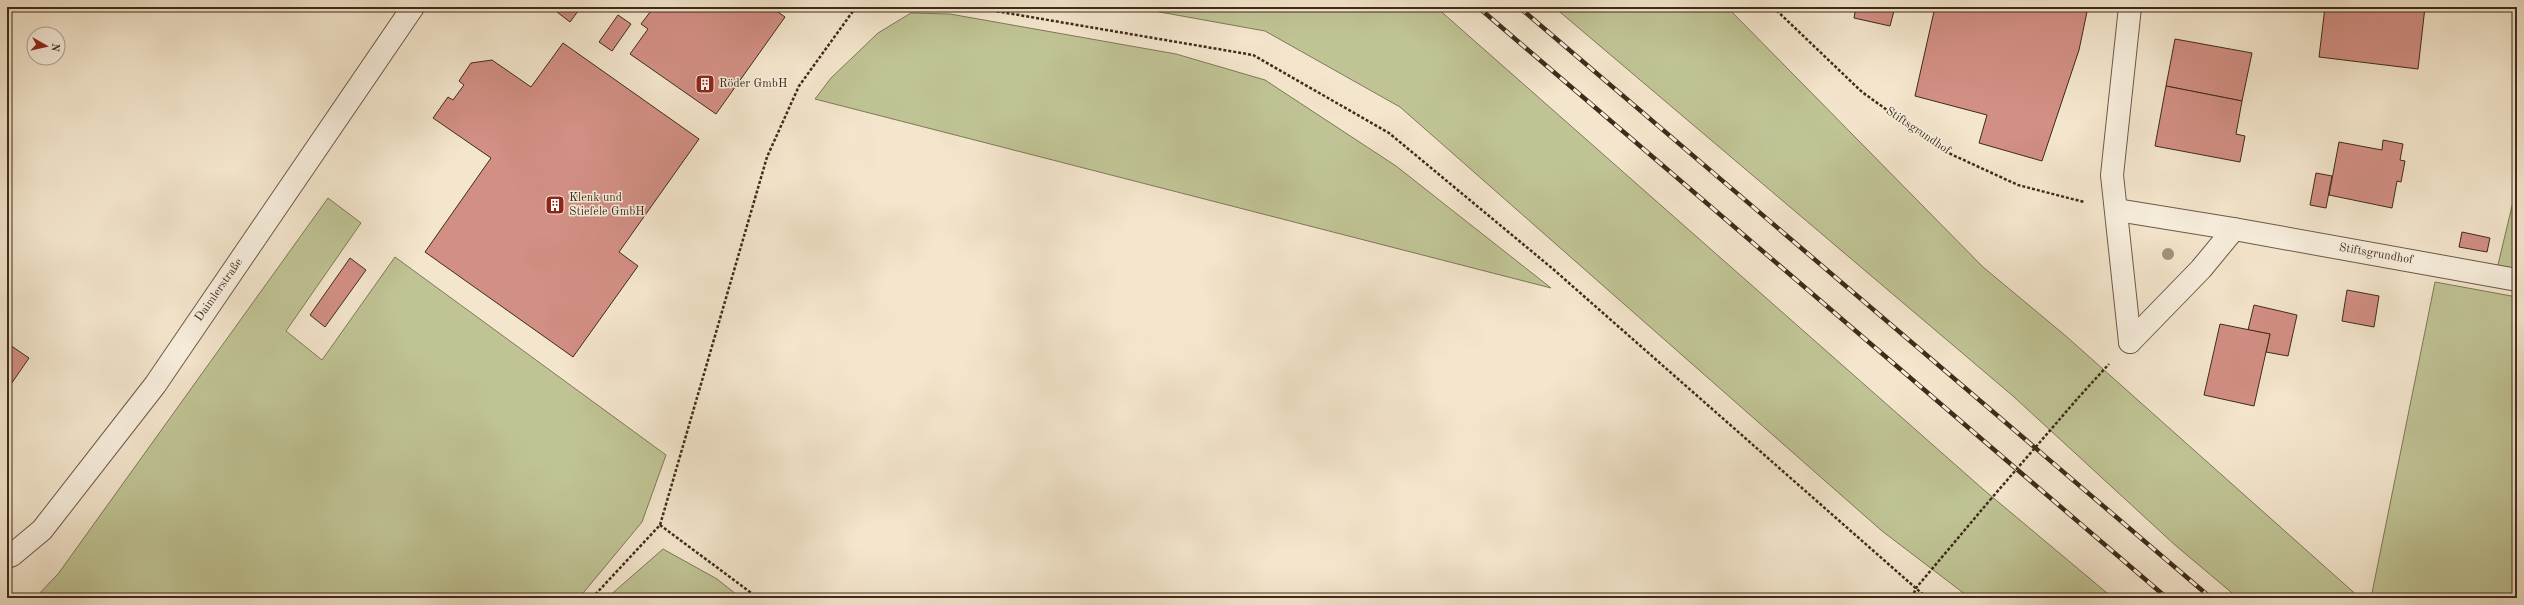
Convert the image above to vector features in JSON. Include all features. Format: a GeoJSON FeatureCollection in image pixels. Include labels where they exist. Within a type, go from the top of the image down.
{"type":"FeatureCollection","features":[{"type":"Feature","properties":{"kind":"street","name":"Daimlerstraße"},"geometry":{"type":"LineString","coordinates":[[7,557],[12,555],[42,530],[154,385],[413,7]]}},
{"type":"Feature","properties":{"kind":"street"},"geometry":{"type":"LineString","coordinates":[[2130,7],[2112,175],[2117,210],[2130,342]]}},
{"type":"Feature","properties":{"kind":"street","name":"Stiftsgrundhof"},"geometry":{"type":"LineString","coordinates":[[2117,210],[2234,229],[2517,280]]}},
{"type":"Feature","properties":{"kind":"street"},"geometry":{"type":"LineString","coordinates":[[2130,342],[2201,269],[2234,229]]}},
{"type":"Feature","properties":{"kind":"path"},"geometry":{"type":"LineString","coordinates":[[592,598],[660,525],[768,157],[799,86],[856,7]]}},
{"type":"Feature","properties":{"kind":"path"},"geometry":{"type":"LineString","coordinates":[[972,7],[1253,55],[1389,133],[1553,269],[1927,598]]}},
{"type":"Feature","properties":{"kind":"path","name":"Stiftsgrundhof"},"geometry":{"type":"LineString","coordinates":[[1773,7],[1862,92],[1944,151],[2018,185],[2117,210]]}},
{"type":"Feature","properties":{"kind":"path"},"geometry":{"type":"LineString","coordinates":[[1912,598],[1916,588],[1990,500],[2078,398],[2130,342]]}},
{"type":"Feature","properties":{"kind":"path"},"geometry":{"type":"LineString","coordinates":[[660,525],[758,598]]}},
{"type":"Feature","properties":{"kind":"green space"},"geometry":{"type":"Polygon","coordinates":[[[1132,7],[1436,7],[1984,490],[2113,598],[1970,598],[1882,531],[1400,107],[1265,31],[1132,7]]]}},
{"type":"Feature","properties":{"kind":"green space"},"geometry":{"type":"Polygon","coordinates":[[[1554,7],[1727,7],[1983,267],[2067,337],[2360,598],[2238,598],[2175,545],[2013,396],[1554,7]]]}},
{"type":"Feature","properties":{"kind":"green space"},"geometry":{"type":"Polygon","coordinates":[[[911,13],[950,14],[1176,54],[1265,80],[1396,166],[1551,288],[815,99],[831,78],[878,33],[911,13]]]}},
{"type":"Feature","properties":{"kind":"green space"},"geometry":{"type":"Polygon","coordinates":[[[2517,185],[2517,272],[2497,269],[2517,185]]]}},
{"type":"Feature","properties":{"kind":"green space"},"geometry":{"type":"Polygon","coordinates":[[[328,198],[361,223],[286,331],[322,360],[395,257],[666,455],[642,522],[579,598],[35,598],[58,574],[328,198]]]}},
{"type":"Feature","properties":{"kind":"green space"},"geometry":{"type":"Polygon","coordinates":[[[2435,282],[2517,297],[2517,598],[2371,598],[2435,282]]]}},
{"type":"Feature","properties":{"kind":"green space"},"geometry":{"type":"Polygon","coordinates":[[[663,549],[717,579],[741,598],[607,598],[663,549]]]}},
{"type":"Feature","properties":{"kind":"building"},"geometry":{"type":"Polygon","coordinates":[[[561,7],[581,7],[570,22],[557,12],[561,7]]]}},
{"type":"Feature","properties":{"kind":"building","name":"Röder GmbH"},"geometry":{"type":"Polygon","coordinates":[[[654,7],[771,7],[785,17],[716,114],[630,54],[648,29],[641,24],[654,7]]]}},
{"type":"Feature","properties":{"kind":"building"},"geometry":{"type":"Polygon","coordinates":[[[1856,7],[1895,7],[1890,26],[1854,18],[1856,7]]]}},
{"type":"Feature","properties":{"kind":"building"},"geometry":{"type":"Polygon","coordinates":[[[1935,7],[2088,7],[2079,50],[2042,161],[1979,143],[1987,115],[1915,96],[1935,7]]]}},
{"type":"Feature","properties":{"kind":"building"},"geometry":{"type":"Polygon","coordinates":[[[2243,7],[2255,7],[2254,10],[2243,7]]]}},
{"type":"Feature","properties":{"kind":"building"},"geometry":{"type":"Polygon","coordinates":[[[2325,7],[2425,7],[2418,69],[2319,57],[2325,7]]]}},
{"type":"Feature","properties":{"kind":"building"},"geometry":{"type":"Polygon","coordinates":[[[618,15],[631,24],[612,51],[599,42],[618,15]]]}},
{"type":"Feature","properties":{"kind":"building"},"geometry":{"type":"Polygon","coordinates":[[[2175,39],[2252,53],[2242,101],[2166,86],[2175,39]]]}},
{"type":"Feature","properties":{"kind":"building","name":"Klenk und Stiefele GmbH"},"geometry":{"type":"Polygon","coordinates":[[[563,43],[699,139],[619,252],[638,266],[573,357],[425,252],[491,158],[433,118],[448,97],[453,100],[464,85],[459,81],[471,63],[492,60],[531,87],[563,43]]]}},
{"type":"Feature","properties":{"kind":"building"},"geometry":{"type":"Polygon","coordinates":[[[2166,86],[2242,101],[2236,134],[2245,136],[2240,162],[2155,146],[2166,86]]]}},
{"type":"Feature","properties":{"kind":"building"},"geometry":{"type":"Polygon","coordinates":[[[2383,140],[2403,144],[2400,160],[2405,161],[2401,182],[2397,181],[2392,208],[2329,195],[2339,142],[2382,150],[2383,140]]]}},
{"type":"Feature","properties":{"kind":"building"},"geometry":{"type":"Polygon","coordinates":[[[2316,173],[2332,176],[2326,208],[2310,205],[2316,173]]]}},
{"type":"Feature","properties":{"kind":"building"},"geometry":{"type":"Polygon","coordinates":[[[2462,232],[2490,238],[2487,252],[2459,247],[2462,232]]]}},
{"type":"Feature","properties":{"kind":"building"},"geometry":{"type":"Polygon","coordinates":[[[350,258],[366,270],[325,327],[310,315],[350,258]]]}},
{"type":"Feature","properties":{"kind":"building"},"geometry":{"type":"Polygon","coordinates":[[[2347,290],[2379,296],[2374,327],[2342,321],[2347,290]]]}},
{"type":"Feature","properties":{"kind":"building"},"geometry":{"type":"Polygon","coordinates":[[[2254,305],[2297,315],[2288,356],[2266,352],[2270,334],[2248,330],[2254,305]]]}},
{"type":"Feature","properties":{"kind":"building"},"geometry":{"type":"Polygon","coordinates":[[[2220,324],[2270,334],[2254,406],[2204,395],[2220,324]]]}},
{"type":"Feature","properties":{"kind":"building"},"geometry":{"type":"Polygon","coordinates":[[[7,343],[29,358],[7,390],[7,343]]]}},
{"type":"Feature","properties":{"kind":"railway"},"geometry":{"type":"LineString","coordinates":[[1478,7],[2167,598]]}},
{"type":"Feature","properties":{"kind":"railway"},"geometry":{"type":"LineString","coordinates":[[1519,7],[2211,598]]}},
{"type":"Feature","properties":{"kind":"place","name":"Röder GmbH"},"geometry":{"type":"Point","coordinates":[705,84]}},
{"type":"Feature","properties":{"kind":"place","name":"Klenk und Stiefele GmbH"},"geometry":{"type":"Point","coordinates":[555,205]}}]}
